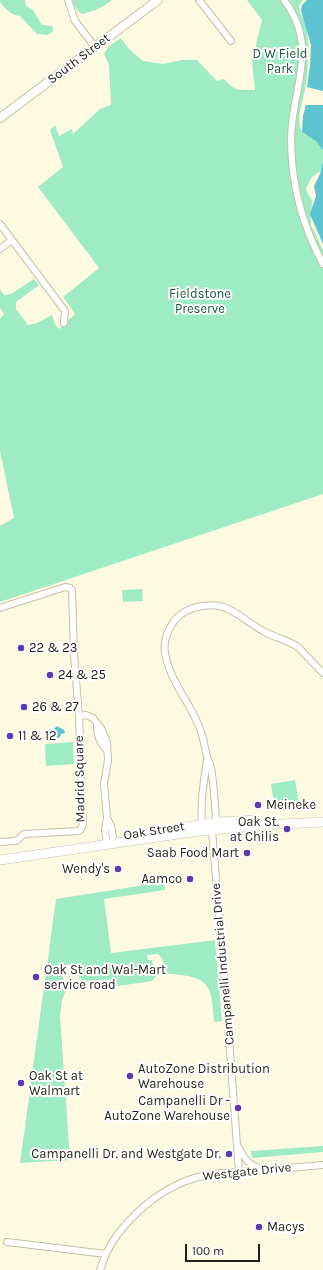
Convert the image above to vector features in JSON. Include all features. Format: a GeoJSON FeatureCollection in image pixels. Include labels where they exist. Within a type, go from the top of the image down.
{"type":"FeatureCollection","features":[{"type":"Feature","properties":{"kind":"main road","name":"Oak Street"},"geometry":{"type":"LineString","coordinates":[[0,856],[214,826],[280,819],[323,822]]}},
{"type":"Feature","properties":{"kind":"main road","name":"Oak Street"},"geometry":{"type":"LineString","coordinates":[[0,860],[202,824],[214,826]]}},
{"type":"Feature","properties":{"kind":"street"},"geometry":{"type":"LineString","coordinates":[[68,0],[75,21],[95,47]]}},
{"type":"Feature","properties":{"kind":"street","name":"South Street"},"geometry":{"type":"LineString","coordinates":[[0,118],[158,0]]}},
{"type":"Feature","properties":{"kind":"street"},"geometry":{"type":"LineString","coordinates":[[199,0],[231,41]]}},
{"type":"Feature","properties":{"kind":"street"},"geometry":{"type":"LineString","coordinates":[[284,0],[292,11],[297,24],[302,51],[302,70],[291,137],[294,183],[302,217],[323,264]]}},
{"type":"Feature","properties":{"kind":"street"},"geometry":{"type":"LineString","coordinates":[[0,224],[65,311],[64,322]]}},
{"type":"Feature","properties":{"kind":"street"},"geometry":{"type":"LineString","coordinates":[[0,249],[12,240]]}},
{"type":"Feature","properties":{"kind":"street","name":"Madrid Square"},"geometry":{"type":"LineString","coordinates":[[0,608],[65,587],[72,590],[83,824],[79,830],[24,834],[16,841],[0,842]]}},
{"type":"Feature","properties":{"kind":"street","name":"Campanelli Industrial Drive"},"geometry":{"type":"LineString","coordinates":[[239,1172],[211,767],[198,723],[175,682],[168,664],[165,652],[165,641],[169,630],[182,613],[190,608],[218,605],[227,607],[266,632],[298,647],[323,673]]}},
{"type":"Feature","properties":{"kind":"street","name":"Madrid Square"},"geometry":{"type":"LineString","coordinates":[[79,716],[90,716],[104,733],[107,742],[108,760],[104,784],[107,818],[111,826],[110,841]]}},
{"type":"Feature","properties":{"kind":"street"},"geometry":{"type":"LineString","coordinates":[[202,824],[202,803],[207,756]]}},
{"type":"Feature","properties":{"kind":"street"},"geometry":{"type":"LineString","coordinates":[[237,1145],[245,1158],[262,1170]]}},
{"type":"Feature","properties":{"kind":"street","name":"Westgate Drive"},"geometry":{"type":"LineString","coordinates":[[100,1270],[106,1254],[132,1216],[150,1200],[185,1181],[206,1175],[323,1165]]}},
{"type":"Feature","properties":{"kind":"street"},"geometry":{"type":"LineString","coordinates":[[7,1242],[106,1254]]}},
{"type":"Feature","properties":{"kind":"green space"},"geometry":{"type":"Polygon","coordinates":[[[0,0],[25,0],[26,6],[33,10],[42,25],[52,26],[53,31],[48,35],[37,34],[20,16],[8,11],[0,0]]]}},
{"type":"Feature","properties":{"kind":"green space"},"geometry":{"type":"Polygon","coordinates":[[[72,0],[112,0],[98,9],[82,14],[77,10],[72,0]]]}},
{"type":"Feature","properties":{"kind":"green space"},"geometry":{"type":"Polygon","coordinates":[[[247,0],[303,0],[299,8],[306,25],[308,54],[307,78],[299,119],[301,130],[304,134],[323,141],[323,169],[312,177],[306,189],[312,200],[311,225],[323,250],[323,494],[0,602],[0,526],[14,518],[0,451],[0,319],[4,314],[0,308],[0,289],[4,295],[11,294],[34,279],[39,285],[16,302],[16,309],[28,325],[37,323],[52,315],[55,324],[59,329],[75,314],[63,297],[99,268],[38,187],[63,167],[50,130],[55,125],[59,136],[72,129],[73,134],[100,109],[111,105],[109,65],[104,54],[108,47],[121,38],[128,48],[143,61],[163,64],[182,60],[197,60],[217,81],[224,79],[235,88],[255,90],[252,61],[262,20],[247,0]]]}},
{"type":"Feature","properties":{"kind":"green space"},"geometry":{"type":"Polygon","coordinates":[[[142,589],[143,601],[123,602],[122,590],[142,589]]]}},
{"type":"Feature","properties":{"kind":"green space"},"geometry":{"type":"Polygon","coordinates":[[[73,742],[74,764],[46,766],[45,744],[73,742]]]}},
{"type":"Feature","properties":{"kind":"green space"},"geometry":{"type":"Polygon","coordinates":[[[295,780],[299,805],[275,809],[271,784],[295,780]]]}},
{"type":"Feature","properties":{"kind":"green space"},"geometry":{"type":"Polygon","coordinates":[[[164,882],[165,890],[104,899],[111,953],[215,940],[222,1021],[214,1022],[211,996],[205,983],[188,976],[162,973],[163,962],[158,954],[147,955],[148,960],[152,960],[153,969],[157,970],[157,975],[152,981],[118,986],[112,980],[84,981],[77,973],[74,964],[60,966],[66,990],[62,1000],[60,1016],[70,1160],[20,1163],[56,899],[164,882]]]}},
{"type":"Feature","properties":{"kind":"green space"},"geometry":{"type":"Polygon","coordinates":[[[323,1146],[323,1152],[252,1158],[251,1151],[323,1146]]]}},
{"type":"Feature","properties":{"kind":"water"},"geometry":{"type":"Polygon","coordinates":[[[307,0],[323,0],[323,91],[307,87],[311,45],[301,11],[302,5],[307,0]]]}},
{"type":"Feature","properties":{"kind":"water"},"geometry":{"type":"Polygon","coordinates":[[[306,105],[323,105],[323,150],[316,141],[302,132],[303,116],[306,105]]]}},
{"type":"Feature","properties":{"kind":"water"},"geometry":{"type":"Polygon","coordinates":[[[323,162],[323,244],[310,214],[316,196],[314,186],[320,174],[323,162]]]}},
{"type":"Feature","properties":{"kind":"water"},"geometry":{"type":"Polygon","coordinates":[[[57,726],[64,730],[65,733],[61,734],[58,738],[55,735],[47,736],[47,730],[54,729],[57,726]]]}},
{"type":"Feature","properties":{"kind":"place","name":"22 & 23"},"geometry":{"type":"Point","coordinates":[21,648]}},
{"type":"Feature","properties":{"kind":"place","name":"24 & 25"},"geometry":{"type":"Point","coordinates":[50,675]}},
{"type":"Feature","properties":{"kind":"place","name":"26 & 27"},"geometry":{"type":"Point","coordinates":[24,707]}},
{"type":"Feature","properties":{"kind":"place","name":"11 & 12"},"geometry":{"type":"Point","coordinates":[10,736]}},
{"type":"Feature","properties":{"kind":"place","name":"Meineke"},"geometry":{"type":"Point","coordinates":[258,805]}},
{"type":"Feature","properties":{"kind":"place","name":"Oak St. at Chilis"},"geometry":{"type":"Point","coordinates":[287,829]}},
{"type":"Feature","properties":{"kind":"place","name":"Saab Food Mart"},"geometry":{"type":"Point","coordinates":[247,853]}},
{"type":"Feature","properties":{"kind":"place","name":"Wendy's"},"geometry":{"type":"Point","coordinates":[118,869]}},
{"type":"Feature","properties":{"kind":"place","name":"Aamco"},"geometry":{"type":"Point","coordinates":[190,879]}},
{"type":"Feature","properties":{"kind":"place","name":"Oak St and Wal-Mart service road"},"geometry":{"type":"Point","coordinates":[36,977]}},
{"type":"Feature","properties":{"kind":"place","name":"AutoZone Distribution Warehouse"},"geometry":{"type":"Point","coordinates":[130,1076]}},
{"type":"Feature","properties":{"kind":"place","name":"Oak St at Walmart"},"geometry":{"type":"Point","coordinates":[21,1083]}},
{"type":"Feature","properties":{"kind":"place","name":"Campanelli Dr - AutoZone Warehouse"},"geometry":{"type":"Point","coordinates":[238,1108]}},
{"type":"Feature","properties":{"kind":"place","name":"Campanelli Dr. and Westgate Dr."},"geometry":{"type":"Point","coordinates":[229,1154]}},
{"type":"Feature","properties":{"kind":"place","name":"Macys"},"geometry":{"type":"Point","coordinates":[259,1227]}},
{"type":"Feature","properties":{"kind":"park label","name":"D W Field Park"},"geometry":{"type":"Point","coordinates":[280,62]}},
{"type":"Feature","properties":{"kind":"park label","name":"Fieldstone Preserve"},"geometry":{"type":"Point","coordinates":[200,302]}}]}
